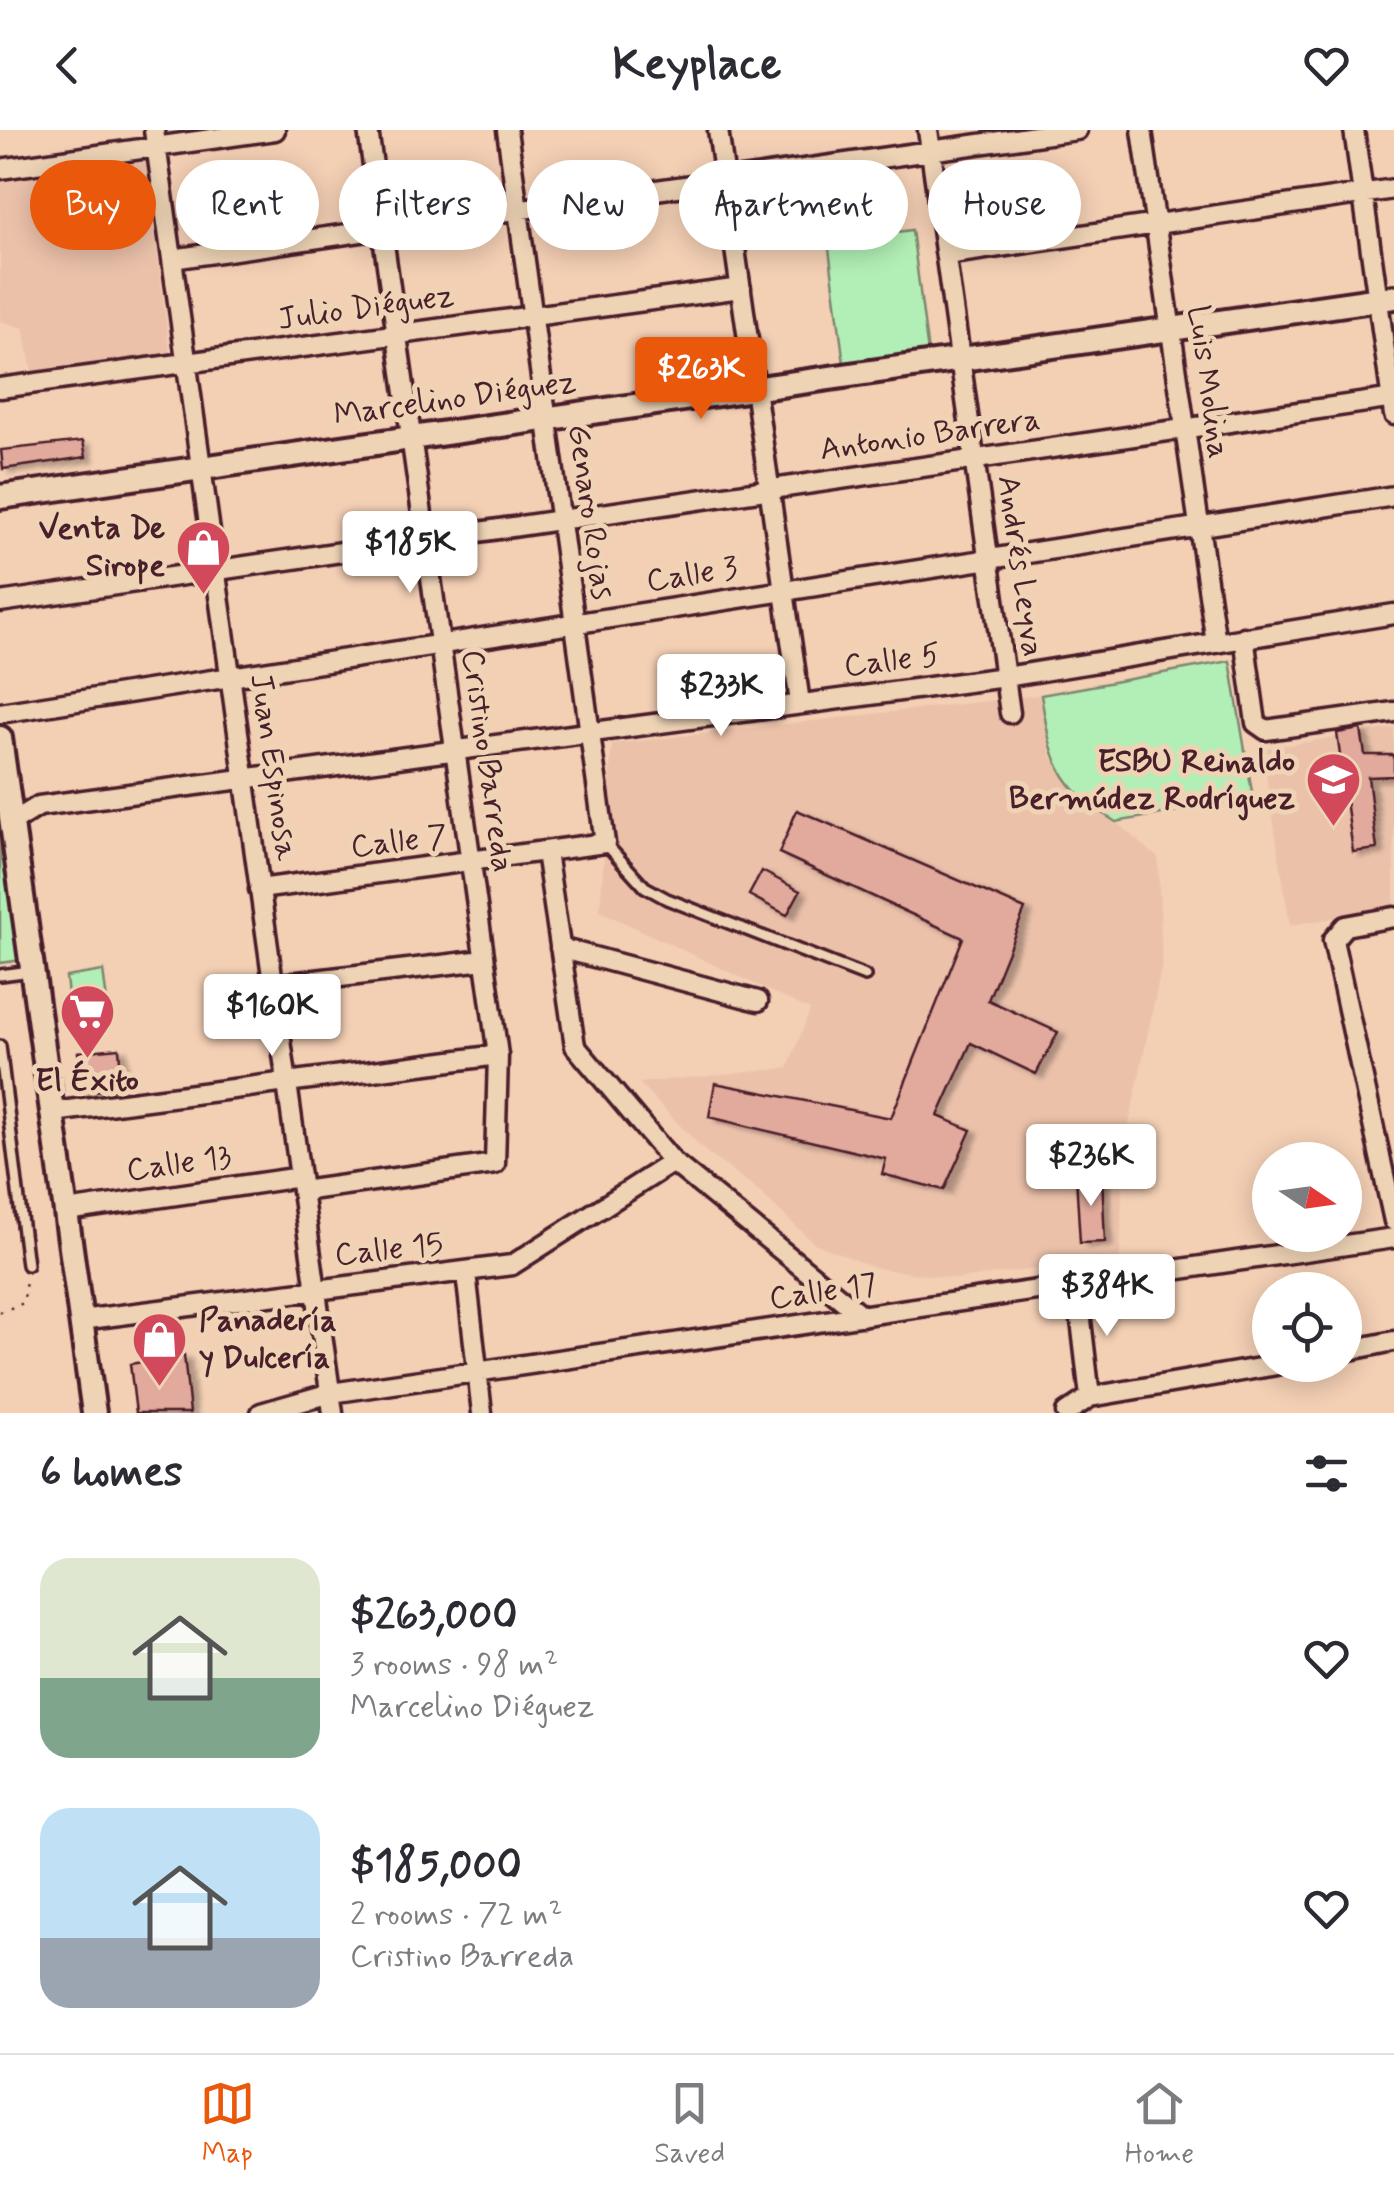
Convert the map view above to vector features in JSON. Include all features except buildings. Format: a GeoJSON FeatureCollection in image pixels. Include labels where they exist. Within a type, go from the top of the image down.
{"type":"FeatureCollection","features":[{"type":"Feature","properties":{"kind":"street"},"geometry":{"type":"LineString","coordinates":[[0,169],[155,139],[275,130]]}},
{"type":"Feature","properties":{"kind":"street","name":"Cristino Barreda"},"geometry":{"type":"LineString","coordinates":[[368,130],[372,160]]}},
{"type":"Feature","properties":{"kind":"street","name":"Genaro Rojas"},"geometry":{"type":"LineString","coordinates":[[507,130],[605,842]]}},
{"type":"Feature","properties":{"kind":"street"},"geometry":{"type":"LineString","coordinates":[[718,130],[722,160]]}},
{"type":"Feature","properties":{"kind":"street","name":"Andrés Leyva"},"geometry":{"type":"LineString","coordinates":[[928,130],[1010,713]]}},
{"type":"Feature","properties":{"kind":"street"},"geometry":{"type":"LineString","coordinates":[[867,160],[1077,130]]}},
{"type":"Feature","properties":{"kind":"street","name":"Luis Molina"},"geometry":{"type":"LineString","coordinates":[[1142,130],[1216,643]]}},
{"type":"Feature","properties":{"kind":"street"},"geometry":{"type":"LineString","coordinates":[[1354,130],[1363,194],[1386,298],[1393,404]]}},
{"type":"Feature","properties":{"kind":"street","name":"Juan Espinosa"},"geometry":{"type":"LineString","coordinates":[[155,139],[334,1413]]}},
{"type":"Feature","properties":{"kind":"street"},"geometry":{"type":"LineString","coordinates":[[507,212],[679,187]]}},
{"type":"Feature","properties":{"kind":"street"},"geometry":{"type":"LineString","coordinates":[[946,255],[1394,189]]}},
{"type":"Feature","properties":{"kind":"street"},"geometry":{"type":"LineString","coordinates":[[172,260],[339,236]]}},
{"type":"Feature","properties":{"kind":"street","name":"Cristino Barreda"},"geometry":{"type":"LineString","coordinates":[[385,250],[498,1055],[495,1164]]}},
{"type":"Feature","properties":{"kind":"street"},"geometry":{"type":"LineString","coordinates":[[735,250],[800,703]]}},
{"type":"Feature","properties":{"kind":"street","name":"Julio Diéguez"},"geometry":{"type":"LineString","coordinates":[[0,388],[741,288]]}},
{"type":"Feature","properties":{"kind":"street","name":"Marcelino Diéguez"},"geometry":{"type":"LineString","coordinates":[[0,497],[1386,298]]}},
{"type":"Feature","properties":{"kind":"street","name":"Antonio Barrera"},"geometry":{"type":"LineString","coordinates":[[0,602],[1184,428],[1393,404]]}},
{"type":"Feature","properties":{"kind":"street","name":"Calle 3"},"geometry":{"type":"LineString","coordinates":[[0,713],[1394,496]]}},
{"type":"Feature","properties":{"kind":"street","name":"Calle 5"},"geometry":{"type":"LineString","coordinates":[[7,811],[1005,676],[1394,614]]}},
{"type":"Feature","properties":{"kind":"street"},"geometry":{"type":"LineString","coordinates":[[1244,637],[1256,724],[1266,730],[1394,712]]}},
{"type":"Feature","properties":{"kind":"street"},"geometry":{"type":"LineString","coordinates":[[0,738],[7,811],[94,1413]]}},
{"type":"Feature","properties":{"kind":"street","name":"Calle 7"},"geometry":{"type":"LineString","coordinates":[[259,889],[471,864],[605,842]]}},
{"type":"Feature","properties":{"kind":"street"},"geometry":{"type":"LineString","coordinates":[[546,852],[575,1046],[674,1162],[862,1316]]}},
{"type":"Feature","properties":{"kind":"street"},"geometry":{"type":"LineString","coordinates":[[1394,917],[1345,926],[1333,940],[1394,1221]]}},
{"type":"Feature","properties":{"kind":"street"},"geometry":{"type":"LineString","coordinates":[[560,948],[758,1001]]}},
{"type":"Feature","properties":{"kind":"street"},"geometry":{"type":"LineString","coordinates":[[273,984],[484,960]]}},
{"type":"Feature","properties":{"kind":"street"},"geometry":{"type":"LineString","coordinates":[[53,1112],[498,1055]]}},
{"type":"Feature","properties":{"kind":"street","name":"Calle 15"},"geometry":{"type":"LineString","coordinates":[[81,1320],[512,1265],[547,1247],[674,1162]]}},
{"type":"Feature","properties":{"kind":"street","name":"Calle 13"},"geometry":{"type":"LineString","coordinates":[[66,1212],[495,1164]]}},
{"type":"Feature","properties":{"kind":"street","name":"Calle 17"},"geometry":{"type":"LineString","coordinates":[[262,1413],[331,1392],[1394,1238]]}},
{"type":"Feature","properties":{"kind":"street"},"geometry":{"type":"LineString","coordinates":[[466,1273],[482,1413]]}},
{"type":"Feature","properties":{"kind":"street"},"geometry":{"type":"LineString","coordinates":[[1077,1286],[1090,1397]]}},
{"type":"Feature","properties":{"kind":"street"},"geometry":{"type":"LineString","coordinates":[[1362,1348],[1394,1341]]}},
{"type":"Feature","properties":{"kind":"street"},"geometry":{"type":"LineString","coordinates":[[1066,1413],[1090,1397],[1166,1388],[1252,1370]]}},
{"type":"Feature","properties":{"kind":"lane"},"geometry":{"type":"LineString","coordinates":[[605,842],[645,887],[667,899],[864,976]]}},
{"type":"Feature","properties":{"kind":"lane"},"geometry":{"type":"LineString","coordinates":[[0,975],[33,970]]}},
{"type":"Feature","properties":{"kind":"lane"},"geometry":{"type":"LineString","coordinates":[[0,1046],[27,1266]]}},
{"type":"Feature","properties":{"kind":"path"},"geometry":{"type":"LineString","coordinates":[[0,1312],[24,1303],[27,1266]]}},
{"type":"Feature","properties":{"kind":"shaded area"},"geometry":{"type":"Polygon","coordinates":[[[30,178],[30,250],[156,250],[156,240],[170,354],[32,371],[24,328],[0,321],[0,183],[30,178]]]}},
{"type":"Feature","properties":{"kind":"shaded area"},"geometry":{"type":"Polygon","coordinates":[[[1041,695],[1051,756],[1080,800],[1116,822],[1158,858],[1162,964],[1123,1153],[1120,1258],[958,1279],[875,1268],[814,1243],[753,1186],[706,1152],[639,1083],[788,1068],[810,1010],[600,911],[612,744],[1041,695]]]}},
{"type":"Feature","properties":{"kind":"shaded area","name":"ESBU Reinaldo Bermúdez Rodríguez"},"geometry":{"type":"Polygon","coordinates":[[[1394,728],[1394,908],[1290,925],[1262,749],[1394,728]]]}},
{"type":"Feature","properties":{"kind":"green space"},"geometry":{"type":"Polygon","coordinates":[[[912,230],[928,353],[844,364],[829,250],[908,250],[908,231],[912,230]]]}},
{"type":"Feature","properties":{"kind":"green space"},"geometry":{"type":"Polygon","coordinates":[[[1230,661],[1253,798],[1116,822],[1069,783],[1054,754],[1041,695],[1230,661]]]}},
{"type":"Feature","properties":{"kind":"green space"},"geometry":{"type":"Polygon","coordinates":[[[0,836],[4,836],[22,960],[0,963],[0,836]]]}},
{"type":"Feature","properties":{"kind":"green space"},"geometry":{"type":"Polygon","coordinates":[[[103,971],[110,1023],[88,1027],[87,1021],[71,1024],[66,977],[103,971]]]}},
{"type":"Feature","properties":{"kind":"place","name":"Venta De Sirope"},"geometry":{"type":"Point","coordinates":[204,596]}},
{"type":"Feature","properties":{"kind":"place","name":"ESBU Reinaldo Bermúdez Rodríguez"},"geometry":{"type":"Point","coordinates":[1334,829]}},
{"type":"Feature","properties":{"kind":"place","name":"El Éxito"},"geometry":{"type":"Point","coordinates":[87,1061]}},
{"type":"Feature","properties":{"kind":"place","name":"Panadería y Dulcería"},"geometry":{"type":"Point","coordinates":[160,1388]}}]}
